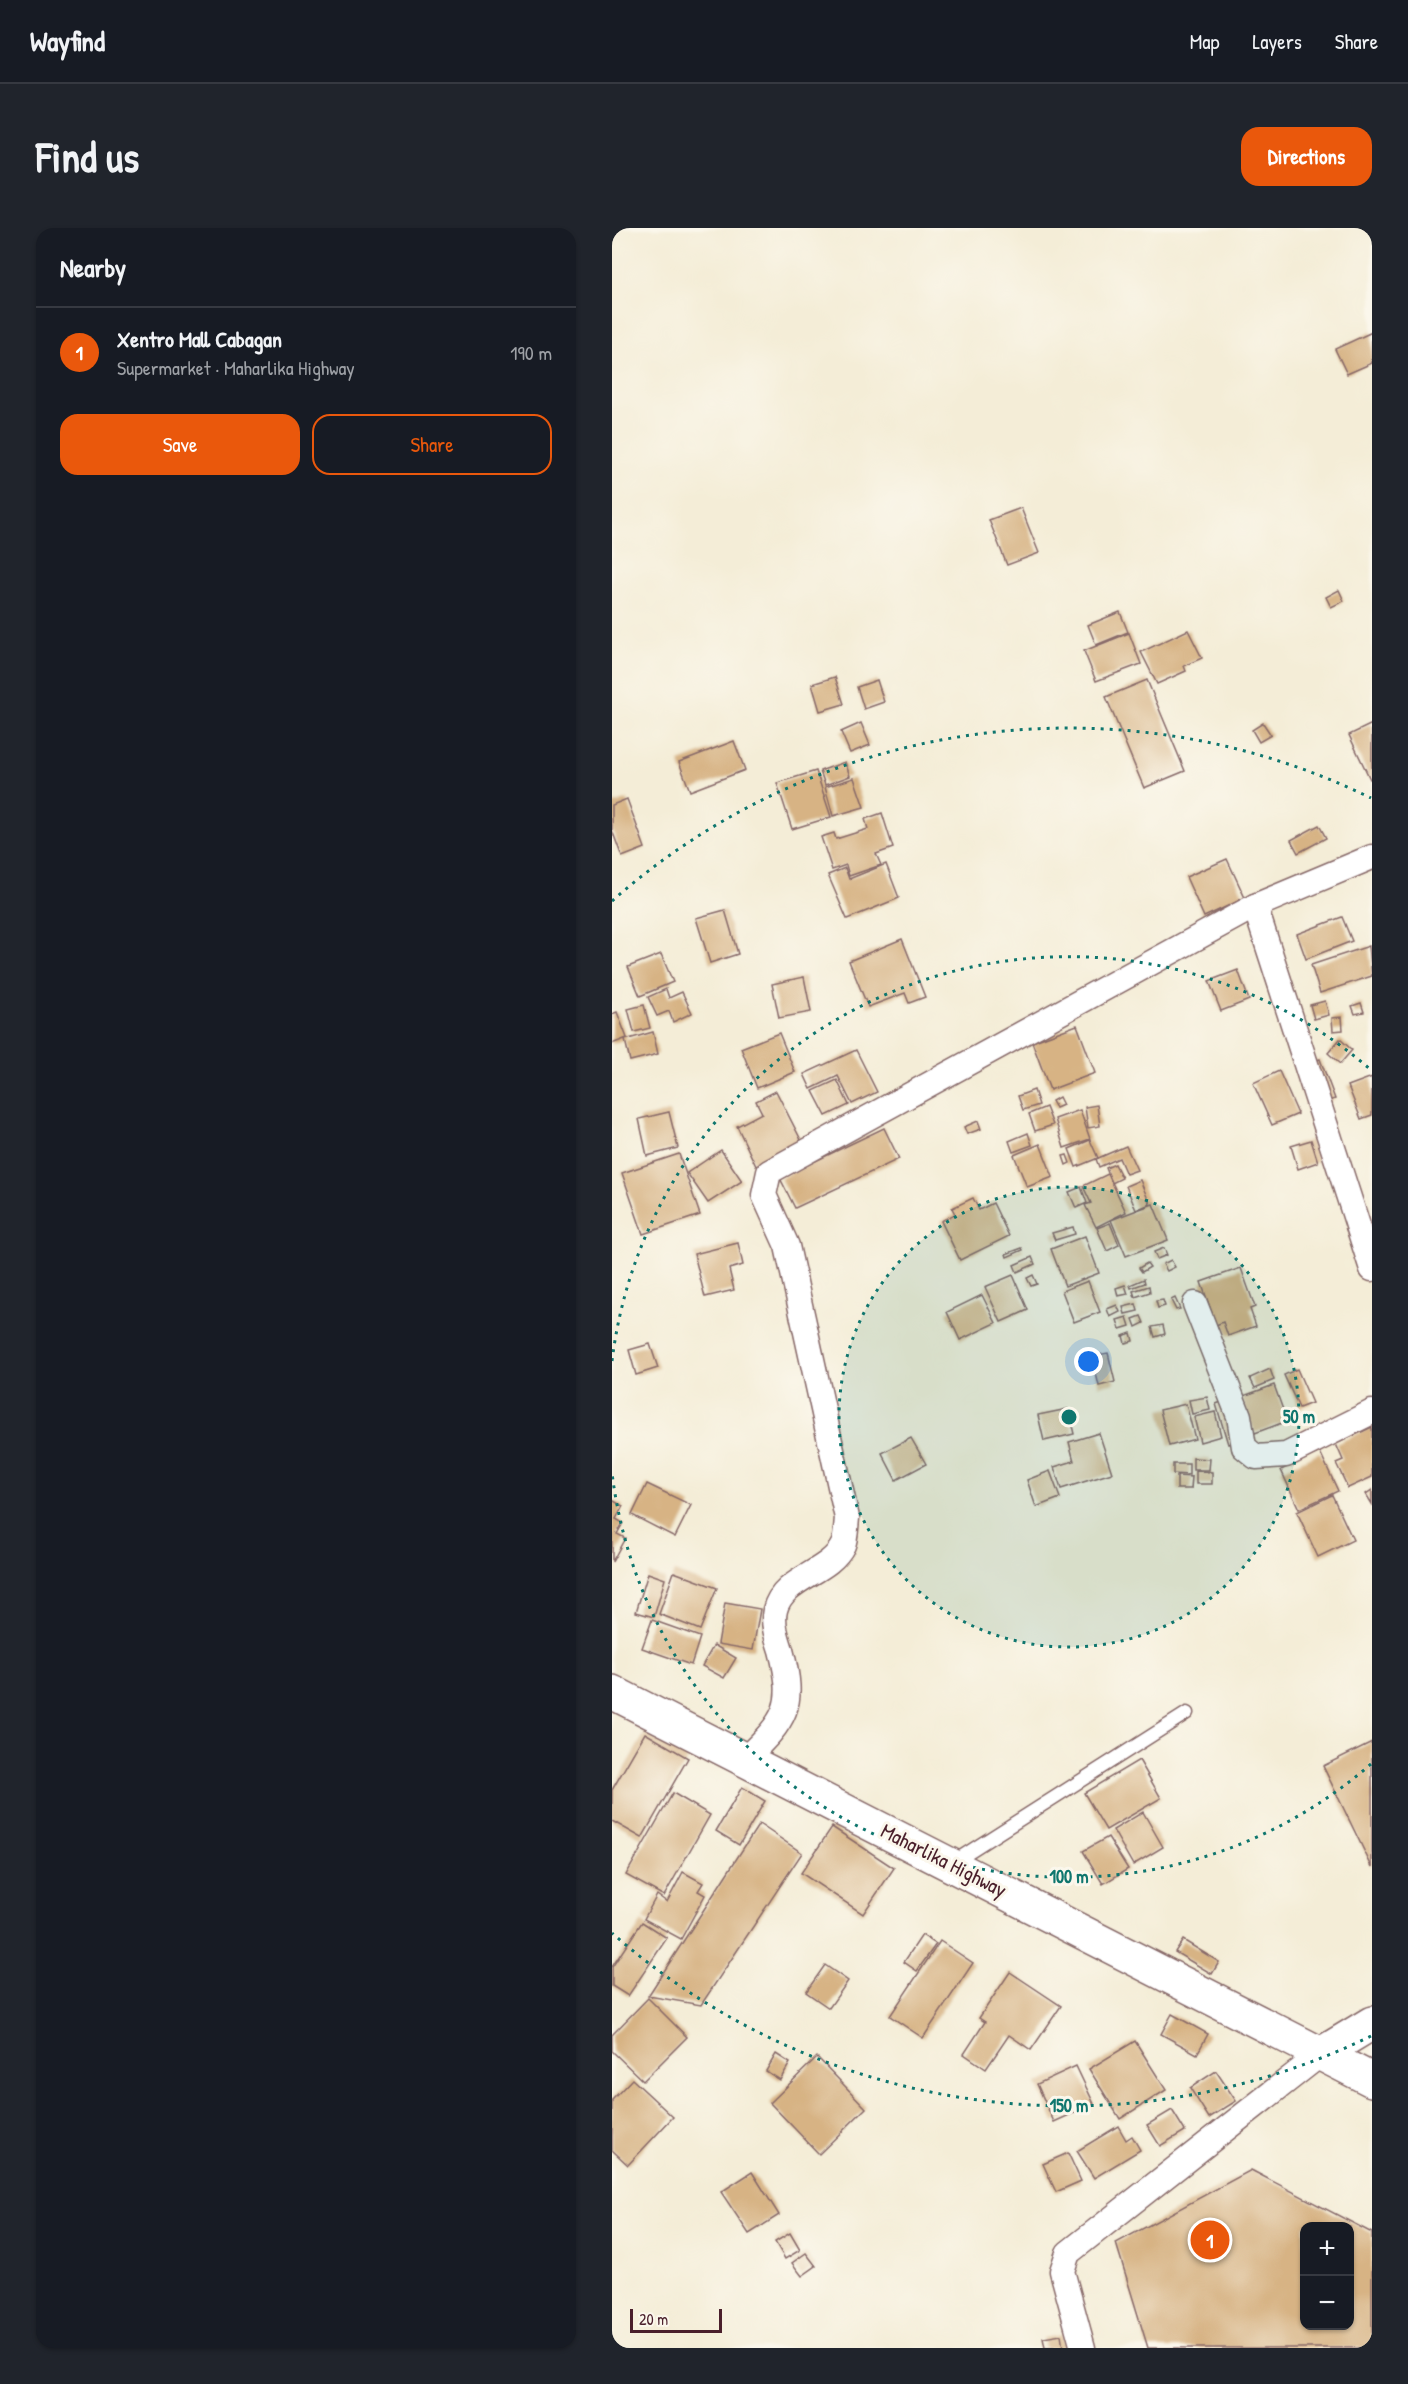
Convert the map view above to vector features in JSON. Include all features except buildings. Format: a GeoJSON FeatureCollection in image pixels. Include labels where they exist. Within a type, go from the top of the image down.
{"type":"FeatureCollection","features":[{"type":"Feature","properties":{"kind":"main road","name":"Maharlika Highway"},"geometry":{"type":"LineString","coordinates":[[612,1692],[746,1758],[1372,2080]]}},
{"type":"Feature","properties":{"kind":"main road"},"geometry":{"type":"LineString","coordinates":[[1321,2054],[1372,2023]]}},
{"type":"Feature","properties":{"kind":"street"},"geometry":{"type":"LineString","coordinates":[[746,1758],[778,1727],[786,1709],[786,1669],[775,1631],[775,1609],[786,1590],[836,1556],[844,1543],[846,1518],[787,1246],[764,1195],[769,1172],[1255,906],[1372,857]]}},
{"type":"Feature","properties":{"kind":"street"},"geometry":{"type":"LineString","coordinates":[[1255,906],[1372,1269]]}},
{"type":"Feature","properties":{"kind":"street"},"geometry":{"type":"LineString","coordinates":[[1195,1304],[1239,1416],[1244,1447],[1256,1457],[1286,1455],[1372,1412]]}},
{"type":"Feature","properties":{"kind":"street"},"geometry":{"type":"LineString","coordinates":[[1083,2348],[1062,2271],[1068,2253],[1321,2054]]}},
{"type":"Feature","properties":{"kind":"lane"},"geometry":{"type":"LineString","coordinates":[[951,1863],[1187,1713]]}},
{"type":"Feature","properties":{"kind":"place","name":"Xentro Mall Cabagan"},"geometry":{"type":"Point","coordinates":[1210,2240]}}]}
